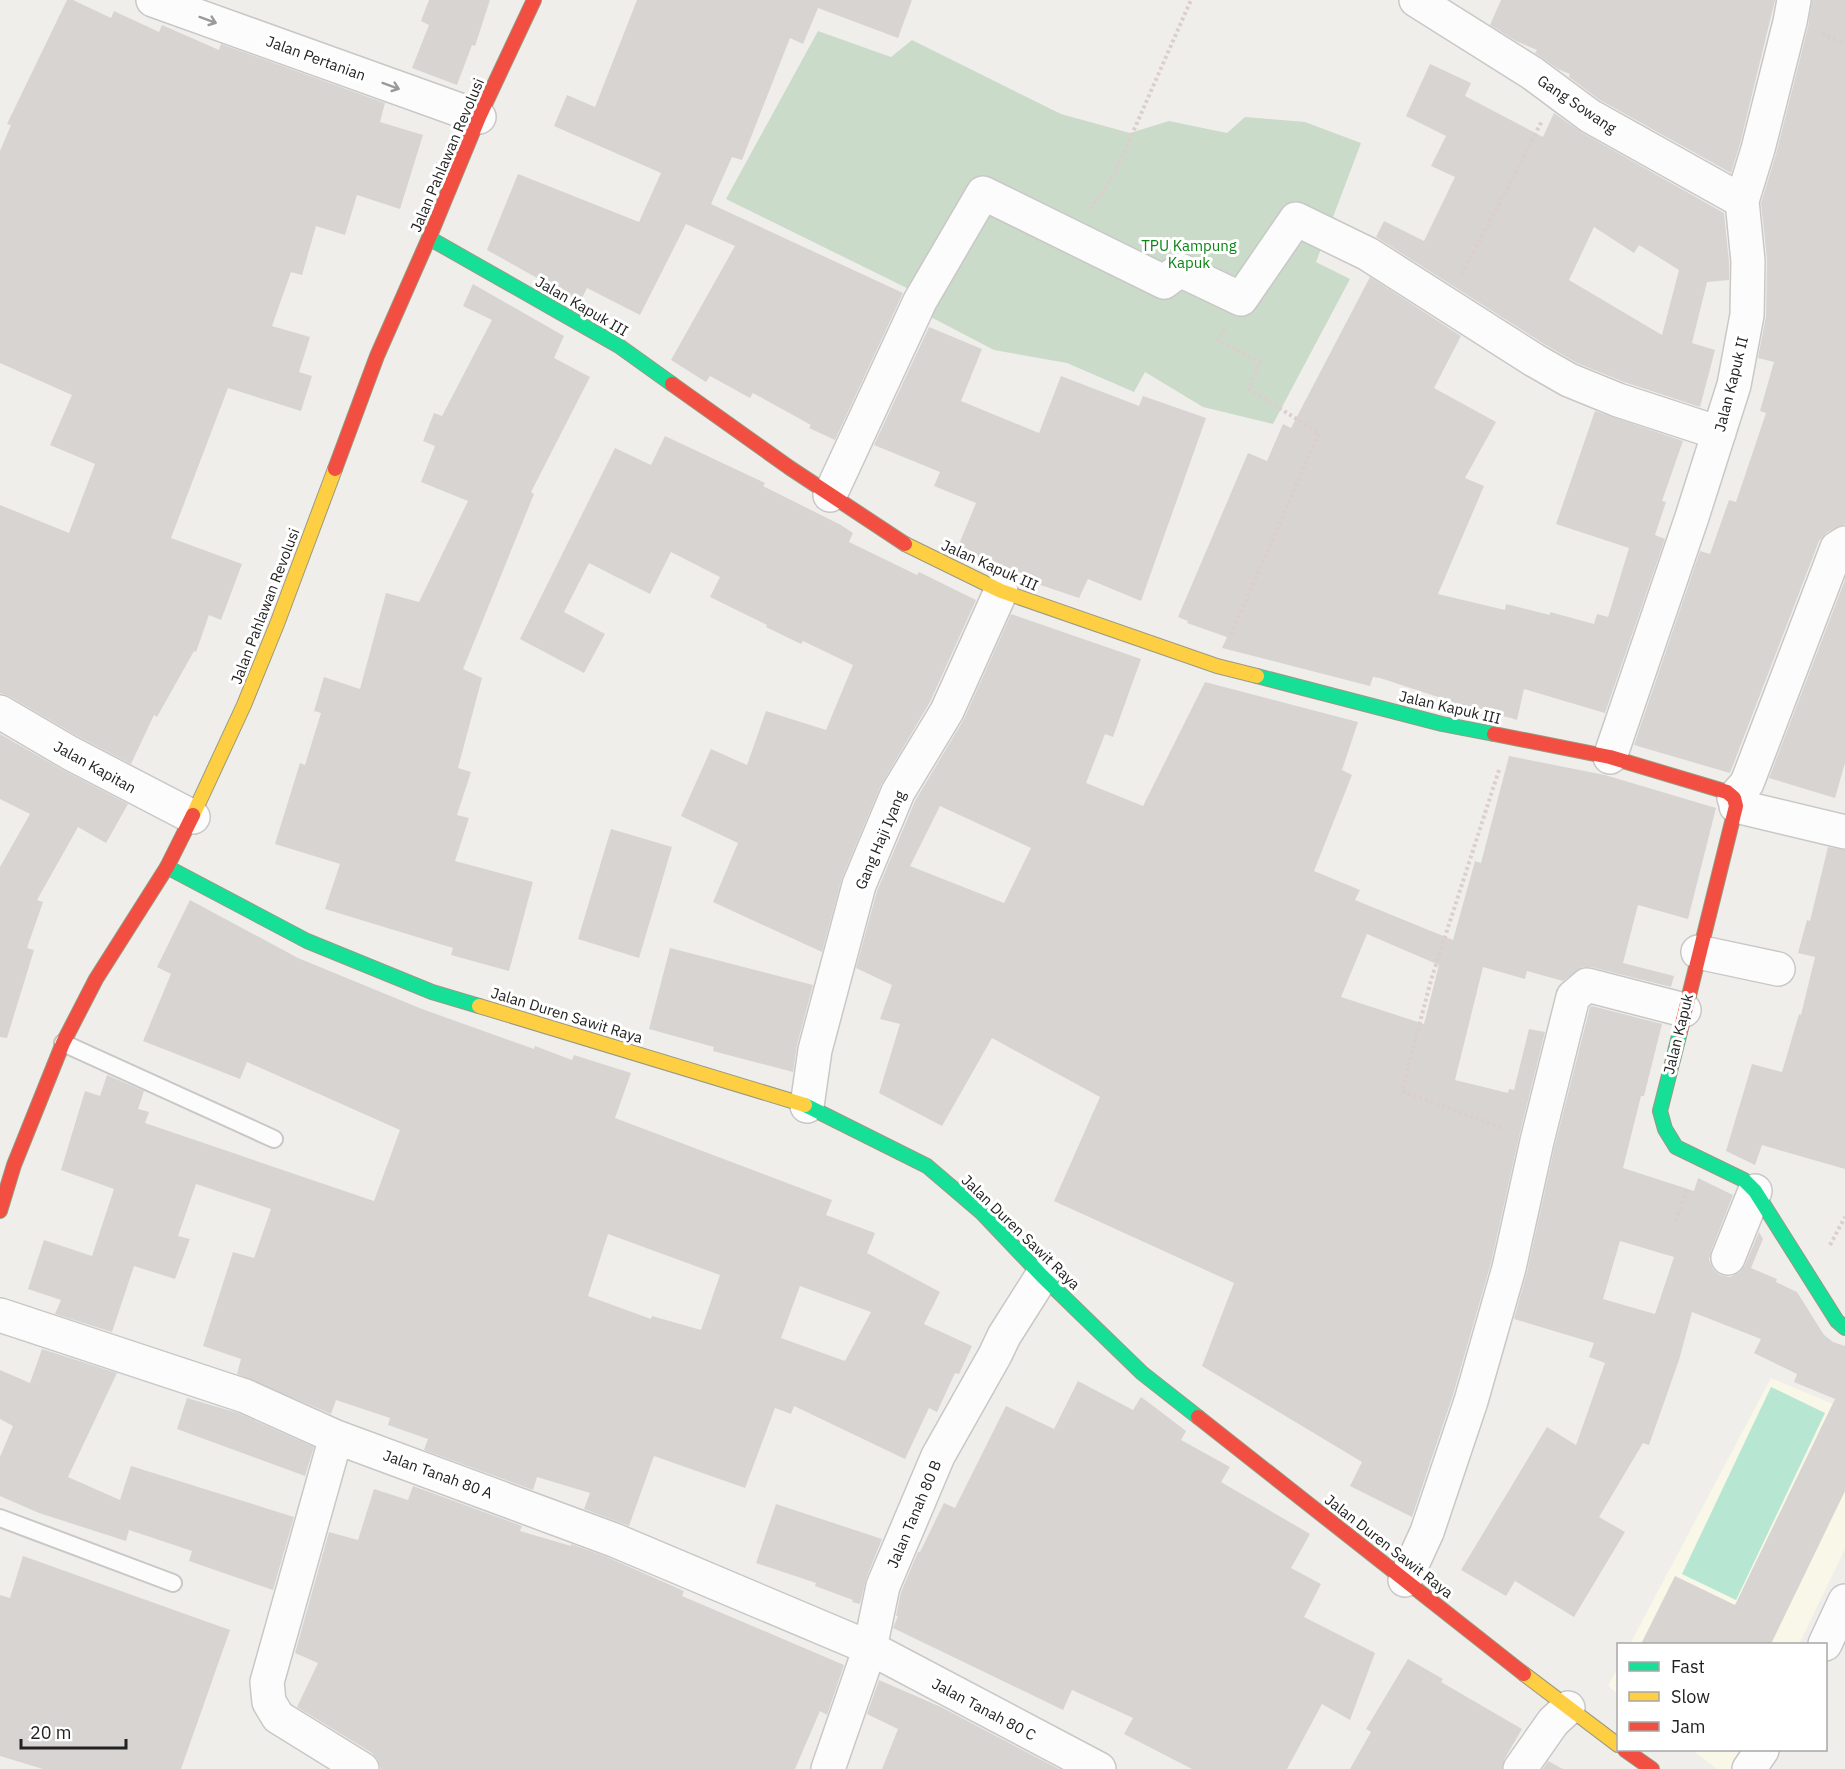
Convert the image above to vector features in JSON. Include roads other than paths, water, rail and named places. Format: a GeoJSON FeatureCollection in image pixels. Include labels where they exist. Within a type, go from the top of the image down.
{"type":"FeatureCollection","features":[{"type":"Feature","properties":{"kind":"street","name":"Jalan Pertanian"},"geometry":{"type":"LineString","coordinates":[[153,0],[479,117]]}},
{"type":"Feature","properties":{"kind":"street","name":"Jalan Pahlawan Revolusi"},"geometry":{"type":"LineString","coordinates":[[0,1211],[7,1163],[63,1043],[96,979],[166,867],[244,705],[277,624],[377,356],[479,117],[534,0]]}},
{"type":"Feature","properties":{"kind":"street","name":"Gang Sowang"},"geometry":{"type":"LineString","coordinates":[[1416,0],[1532,73],[1590,116],[1742,201]]}},
{"type":"Feature","properties":{"kind":"street","name":"Jalan Kapuk II"},"geometry":{"type":"LineString","coordinates":[[1610,757],[1734,385],[1748,315],[1748,261],[1742,201],[1758,149],[1794,0]]}},
{"type":"Feature","properties":{"kind":"street"},"geometry":{"type":"LineString","coordinates":[[830,495],[920,301],[983,193],[1164,282],[1180,270],[1241,298],[1296,219],[1368,254],[1569,380],[1618,400],[1719,433]]}},
{"type":"Feature","properties":{"kind":"street","name":"Jalan Kapuk III"},"geometry":{"type":"LineString","coordinates":[[429,238],[619,346],[897,540],[1001,591],[1217,666],[1442,724],[1610,757]]}},
{"type":"Feature","properties":{"kind":"street"},"geometry":{"type":"LineString","coordinates":[[1735,802],[1747,783],[1837,548],[1845,543]]}},
{"type":"Feature","properties":{"kind":"street","name":"Gang Haji Iyang"},"geometry":{"type":"LineString","coordinates":[[807,1106],[815,1050],[859,885],[898,792],[946,711],[1001,591]]}},
{"type":"Feature","properties":{"kind":"street","name":"Jalan Kapitan"},"geometry":{"type":"LineString","coordinates":[[0,712],[70,753],[192,817]]}},
{"type":"Feature","properties":{"kind":"street"},"geometry":{"type":"LineString","coordinates":[[1610,757],[1727,792],[1735,802],[1845,832]]}},
{"type":"Feature","properties":{"kind":"street","name":"Jalan Kapuk"},"geometry":{"type":"LineString","coordinates":[[1735,802],[1660,1111],[1665,1129],[1676,1147],[1744,1180],[1755,1191],[1837,1321],[1845,1328]]}},
{"type":"Feature","properties":{"kind":"street","name":"Jalan Duren Sawit Raya"},"geometry":{"type":"LineString","coordinates":[[166,867],[307,941],[432,992],[807,1106],[927,1166],[982,1213],[1042,1276],[1142,1373],[1617,1744]]}},
{"type":"Feature","properties":{"kind":"street"},"geometry":{"type":"LineString","coordinates":[[1698,952],[1778,969]]}},
{"type":"Feature","properties":{"kind":"street"},"geometry":{"type":"LineString","coordinates":[[1405,1580],[1427,1532],[1471,1401],[1509,1268],[1537,1141],[1573,997],[1587,985],[1684,1010]]}},
{"type":"Feature","properties":{"kind":"street"},"geometry":{"type":"LineString","coordinates":[[1728,1258],[1755,1191]]}},
{"type":"Feature","properties":{"kind":"street","name":"Jalan Tanah 80 B"},"geometry":{"type":"LineString","coordinates":[[828,1769],[870,1648],[883,1586],[938,1456],[1004,1336],[1042,1276]]}},
{"type":"Feature","properties":{"kind":"street","name":"Jalan Tanah 80 A"},"geometry":{"type":"LineString","coordinates":[[0,1315],[245,1396],[336,1437],[614,1540],[870,1648]]}},
{"type":"Feature","properties":{"kind":"street"},"geometry":{"type":"LineString","coordinates":[[336,1437],[267,1682],[269,1702],[278,1717],[362,1769]]}},
{"type":"Feature","properties":{"kind":"street","name":"Jalan Tanah 80 C"},"geometry":{"type":"LineString","coordinates":[[870,1648],[1099,1769]]}},
{"type":"Feature","properties":{"kind":"street"},"geometry":{"type":"LineString","coordinates":[[1520,1769],[1553,1722],[1568,1708]]}},
{"type":"Feature","properties":{"kind":"street"},"geometry":{"type":"LineString","coordinates":[[1628,1751],[1652,1769]]}},
{"type":"Feature","properties":{"kind":"street"},"geometry":{"type":"LineString","coordinates":[[1749,1769],[1761,1751]]}},
{"type":"Feature","properties":{"kind":"lane"},"geometry":{"type":"LineString","coordinates":[[63,1043],[274,1139]]}},
{"type":"Feature","properties":{"kind":"lane"},"geometry":{"type":"LineString","coordinates":[[0,1518],[173,1583]]}},
{"type":"Feature","properties":{"kind":"park label","name":"TPU Kampung Kapuk"},"geometry":{"type":"Point","coordinates":[1189,254]}}]}
